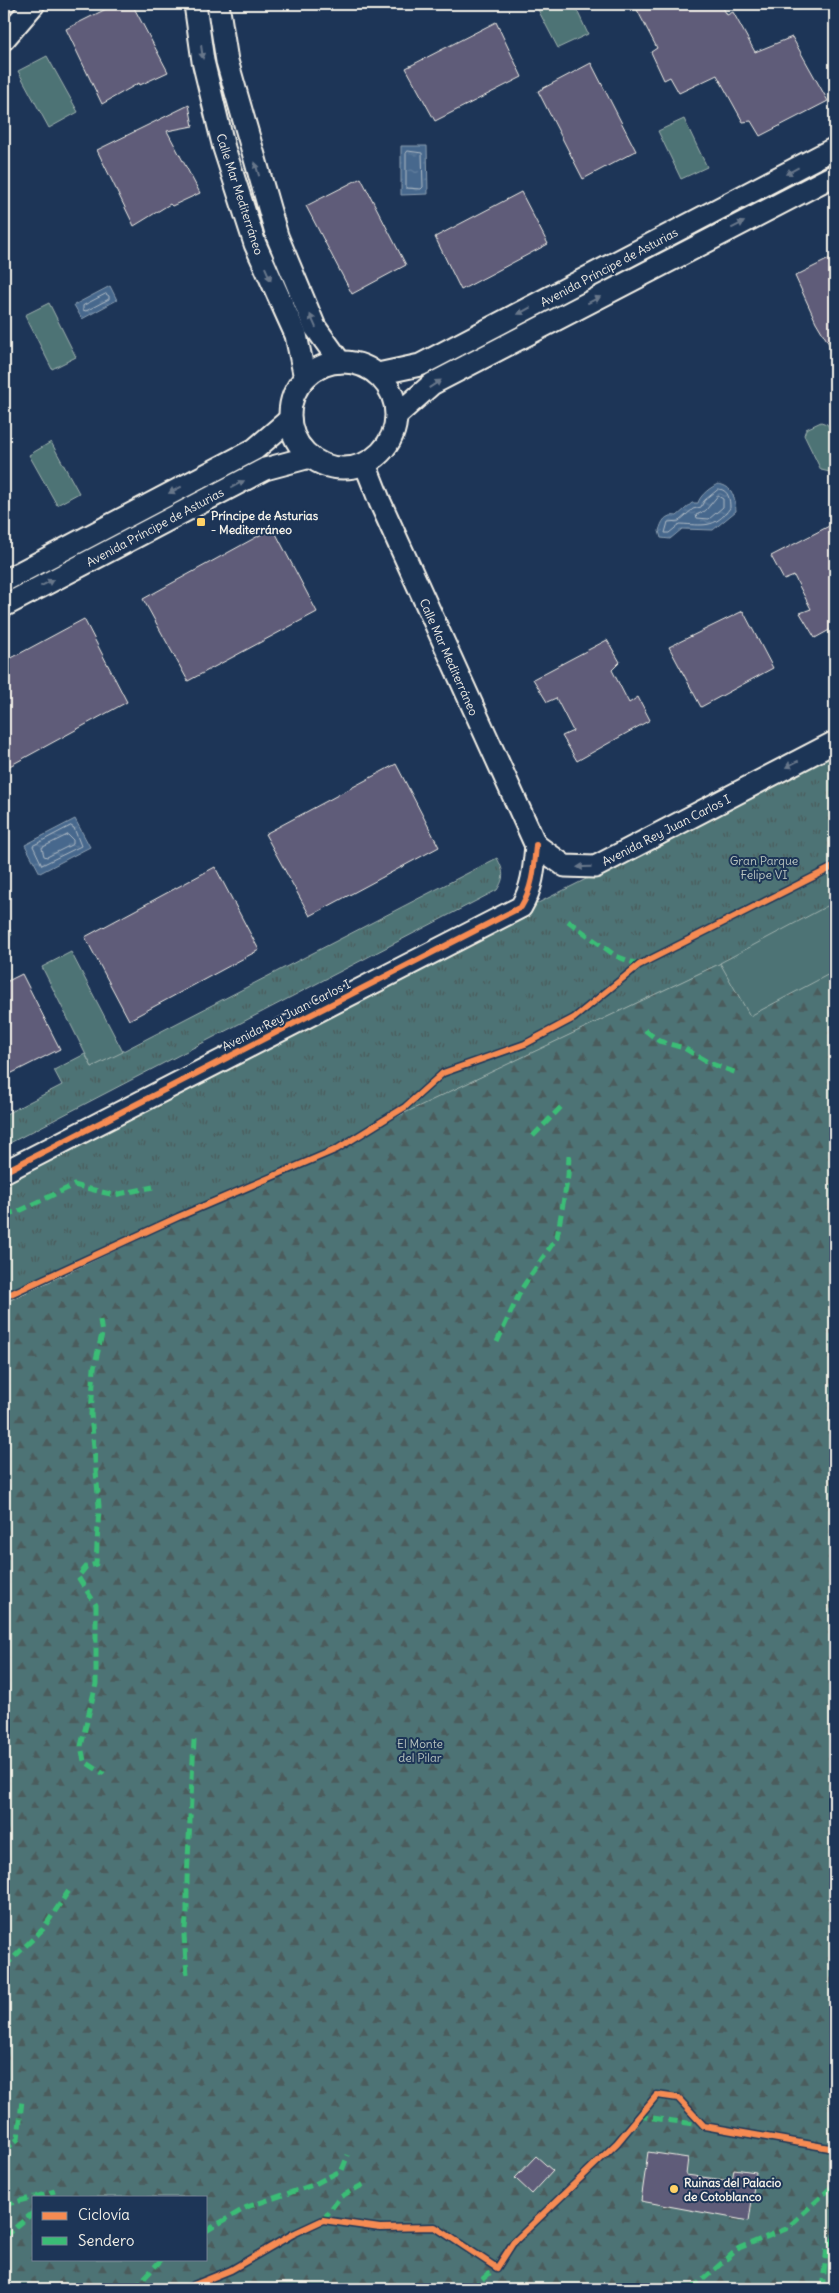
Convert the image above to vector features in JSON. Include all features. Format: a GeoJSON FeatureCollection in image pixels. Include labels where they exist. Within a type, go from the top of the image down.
{"type":"FeatureCollection","features":[{"type":"Feature","properties":{"kind":"street"},"geometry":{"type":"LineString","coordinates":[[4,39],[34,4]]}},
{"type":"Feature","properties":{"kind":"street","name":"Calle Mar Mediterráneo"},"geometry":{"type":"LineString","coordinates":[[196,4],[203,61],[224,148],[255,244],[296,335],[305,378]]}},
{"type":"Feature","properties":{"kind":"street","name":"Calle Mar Mediterráneo"},"geometry":{"type":"LineString","coordinates":[[218,4],[227,60],[277,236],[315,328],[340,362]]}},
{"type":"Feature","properties":{"kind":"street","name":"Avenida Príncipe de Asturias"},"geometry":{"type":"LineString","coordinates":[[378,374],[420,365],[835,148]]}},
{"type":"Feature","properties":{"kind":"street","name":"Avenida Príncipe de Asturias"},"geometry":{"type":"LineString","coordinates":[[397,415],[432,384],[835,175]]}},
{"type":"Feature","properties":{"kind":"street"},"geometry":{"type":"LineString","coordinates":[[340,362],[360,364],[378,374],[388,386],[395,399],[397,415],[395,430],[388,444],[378,456],[365,464],[351,468],[337,468],[323,464],[310,457],[296,440],[290,419],[291,404],[296,390],[305,378],[326,364],[340,362]]}},
{"type":"Feature","properties":{"kind":"street","name":"Avenida Príncipe de Asturias"},"geometry":{"type":"LineString","coordinates":[[4,581],[255,449],[290,419]]}},
{"type":"Feature","properties":{"kind":"street","name":"Avenida Príncipe de Asturias"},"geometry":{"type":"LineString","coordinates":[[4,606],[265,469],[310,457]]}},
{"type":"Feature","properties":{"kind":"street","name":"Calle Mar Mediterráneo"},"geometry":{"type":"LineString","coordinates":[[365,464],[380,502],[536,846]]}},
{"type":"Feature","properties":{"kind":"street","name":"Avenida Rey Juan Carlos I"},"geometry":{"type":"LineString","coordinates":[[4,1172],[521,907],[528,895],[533,878],[536,846],[565,866],[595,866],[835,742]]}},
{"type":"Feature","properties":{"kind":"green space"},"geometry":{"type":"Polygon","coordinates":[[[535,4],[574,4],[588,34],[558,48],[535,4]]]}},
{"type":"Feature","properties":{"kind":"green space"},"geometry":{"type":"Polygon","coordinates":[[[47,56],[78,112],[49,128],[18,71],[47,56]]]}},
{"type":"Feature","properties":{"kind":"green space"},"geometry":{"type":"Polygon","coordinates":[[[684,119],[707,167],[681,179],[658,131],[684,119]]]}},
{"type":"Feature","properties":{"kind":"green space"},"geometry":{"type":"Polygon","coordinates":[[[49,303],[76,357],[52,369],[25,315],[49,303]]]}},
{"type":"Feature","properties":{"kind":"green space"},"geometry":{"type":"Polygon","coordinates":[[[821,422],[827,424],[835,438],[835,469],[830,472],[821,470],[804,435],[806,429],[821,422]]]}},
{"type":"Feature","properties":{"kind":"green space"},"geometry":{"type":"Polygon","coordinates":[[[51,442],[79,493],[57,505],[29,455],[51,442]]]}},
{"type":"Feature","properties":{"kind":"green space","name":"Gran Parque Felipe VI"},"geometry":{"type":"Polygon","coordinates":[[[835,755],[835,909],[4,1304],[4,1181],[532,906],[835,755]]]}},
{"type":"Feature","properties":{"kind":"green space"},"geometry":{"type":"Polygon","coordinates":[[[497,858],[503,874],[497,890],[4,1146],[4,1115],[62,1085],[54,1070],[85,1054],[92,1067],[497,858]]]}},
{"type":"Feature","properties":{"kind":"green space"},"geometry":{"type":"Polygon","coordinates":[[[831,904],[835,912],[835,971],[750,1016],[720,963],[831,904]]]}},
{"type":"Feature","properties":{"kind":"green space","name":"El Monte del Pilar"},"geometry":{"type":"Polygon","coordinates":[[[835,909],[835,2289],[4,2289],[4,1303],[835,909]]]}},
{"type":"Feature","properties":{"kind":"green space"},"geometry":{"type":"Polygon","coordinates":[[[4,916],[12,935],[4,939],[4,916]]]}},
{"type":"Feature","properties":{"kind":"green space"},"geometry":{"type":"Polygon","coordinates":[[[71,952],[123,1052],[92,1067],[42,967],[71,952]]]}},
{"type":"Feature","properties":{"kind":"water"},"geometry":{"type":"Polygon","coordinates":[[[401,146],[427,146],[428,194],[401,195],[401,146]]]}},
{"type":"Feature","properties":{"kind":"water"},"geometry":{"type":"Polygon","coordinates":[[[110,286],[117,300],[82,319],[74,305],[110,286]]]}},
{"type":"Feature","properties":{"kind":"water"},"geometry":{"type":"Polygon","coordinates":[[[718,484],[727,487],[732,493],[736,511],[713,530],[682,529],[670,539],[661,538],[659,531],[661,524],[667,517],[677,516],[692,503],[698,503],[706,492],[718,484]]]}},
{"type":"Feature","properties":{"kind":"water"},"geometry":{"type":"Polygon","coordinates":[[[75,819],[90,847],[40,873],[25,845],[75,819]]]}},
{"type":"Feature","properties":{"kind":"building"},"geometry":{"type":"Polygon","coordinates":[[[116,4],[132,4],[168,72],[140,85],[139,83],[102,104],[66,29],[116,4]]]}},
{"type":"Feature","properties":{"kind":"building"},"geometry":{"type":"Polygon","coordinates":[[[634,4],[721,4],[727,15],[733,12],[755,52],[792,37],[828,101],[760,136],[751,121],[743,122],[717,75],[679,93],[670,77],[664,80],[651,52],[657,48],[634,4]]]}},
{"type":"Feature","properties":{"kind":"building"},"geometry":{"type":"Polygon","coordinates":[[[496,22],[522,77],[435,121],[406,68],[496,22]]]}},
{"type":"Feature","properties":{"kind":"building"},"geometry":{"type":"Polygon","coordinates":[[[591,63],[636,151],[583,179],[538,91],[591,63]]]}},
{"type":"Feature","properties":{"kind":"building"},"geometry":{"type":"Polygon","coordinates":[[[189,105],[193,126],[167,131],[200,193],[172,206],[170,204],[134,226],[97,150],[189,105]]]}},
{"type":"Feature","properties":{"kind":"building"},"geometry":{"type":"Polygon","coordinates":[[[361,178],[406,265],[352,294],[306,206],[361,178]]]}},
{"type":"Feature","properties":{"kind":"building"},"geometry":{"type":"Polygon","coordinates":[[[521,192],[548,244],[461,290],[435,237],[521,192]]]}},
{"type":"Feature","properties":{"kind":"building"},"geometry":{"type":"Polygon","coordinates":[[[835,256],[835,354],[816,322],[795,276],[835,256]]]}},
{"type":"Feature","properties":{"kind":"building"},"geometry":{"type":"Polygon","coordinates":[[[835,523],[835,627],[815,638],[800,613],[811,609],[794,576],[784,580],[771,556],[835,523]]]}},
{"type":"Feature","properties":{"kind":"building"},"geometry":{"type":"Polygon","coordinates":[[[273,528],[317,612],[188,681],[143,599],[273,528]]]}},
{"type":"Feature","properties":{"kind":"building"},"geometry":{"type":"Polygon","coordinates":[[[743,611],[773,668],[701,707],[669,647],[743,611]]]}},
{"type":"Feature","properties":{"kind":"building"},"geometry":{"type":"Polygon","coordinates":[[[84,619],[127,702],[4,769],[4,662],[84,619]]]}},
{"type":"Feature","properties":{"kind":"building"},"geometry":{"type":"Polygon","coordinates":[[[607,640],[620,662],[612,670],[629,703],[638,697],[650,720],[577,761],[562,736],[573,731],[556,698],[547,702],[533,679],[607,640]]]}},
{"type":"Feature","properties":{"kind":"building"},"geometry":{"type":"Polygon","coordinates":[[[396,764],[439,847],[310,916],[265,834],[396,764]]]}},
{"type":"Feature","properties":{"kind":"building"},"geometry":{"type":"Polygon","coordinates":[[[215,867],[259,950],[129,1020],[85,937],[215,867]]]}},
{"type":"Feature","properties":{"kind":"building"},"geometry":{"type":"Polygon","coordinates":[[[22,974],[60,1049],[4,1077],[4,983],[22,974]]]}},
{"type":"Feature","properties":{"kind":"building"},"geometry":{"type":"Polygon","coordinates":[[[648,2152],[688,2158],[686,2175],[732,2181],[734,2169],[756,2172],[749,2221],[641,2201],[648,2152]]]}},
{"type":"Feature","properties":{"kind":"building"},"geometry":{"type":"Polygon","coordinates":[[[536,2156],[553,2171],[532,2194],[515,2178],[536,2156]]]}},
{"type":"Feature","properties":{"kind":"marked path"},"geometry":{"type":"LineString","coordinates":[[568,921],[616,956],[639,965]]}},
{"type":"Feature","properties":{"kind":"marked path"},"geometry":{"type":"LineString","coordinates":[[645,1030],[659,1041],[684,1048],[709,1063],[737,1073]]}},
{"type":"Feature","properties":{"kind":"marked path"},"geometry":{"type":"LineString","coordinates":[[533,1136],[561,1107]]}},
{"type":"Feature","properties":{"kind":"marked path"},"geometry":{"type":"LineString","coordinates":[[497,1342],[522,1288],[557,1237],[568,1176],[569,1155]]}},
{"type":"Feature","properties":{"kind":"marked path"},"geometry":{"type":"LineString","coordinates":[[4,1214],[17,1212],[74,1185],[114,1195],[153,1187]]}},
{"type":"Feature","properties":{"kind":"marked path"},"geometry":{"type":"LineString","coordinates":[[100,1320],[102,1334],[94,1368],[91,1414],[99,1506],[96,1564],[86,1567],[78,1577],[96,1605],[96,1684],[81,1746],[84,1761],[104,1774]]}},
{"type":"Feature","properties":{"kind":"marked path"},"geometry":{"type":"LineString","coordinates":[[187,1974],[184,1936],[187,1912],[194,1740]]}},
{"type":"Feature","properties":{"kind":"marked path"},"geometry":{"type":"LineString","coordinates":[[4,1967],[43,1929],[70,1889]]}},
{"type":"Feature","properties":{"kind":"marked path"},"geometry":{"type":"LineString","coordinates":[[4,2151],[18,2139],[22,2100]]}},
{"type":"Feature","properties":{"kind":"marked path"},"geometry":{"type":"LineString","coordinates":[[638,2116],[702,2125]]}},
{"type":"Feature","properties":{"kind":"marked path"},"geometry":{"type":"LineString","coordinates":[[208,2230],[247,2207],[313,2185],[342,2170],[348,2155]]}},
{"type":"Feature","properties":{"kind":"marked path"},"geometry":{"type":"LineString","coordinates":[[323,2220],[340,2197],[366,2183]]}},
{"type":"Feature","properties":{"kind":"marked path"},"geometry":{"type":"LineString","coordinates":[[692,2289],[739,2248],[786,2229],[835,2184]]}},
{"type":"Feature","properties":{"kind":"marked path"},"geometry":{"type":"LineString","coordinates":[[38,2196],[55,2191]]}},
{"type":"Feature","properties":{"kind":"marked path"},"geometry":{"type":"LineString","coordinates":[[4,2205],[32,2198]]}},
{"type":"Feature","properties":{"kind":"marked path"},"geometry":{"type":"LineString","coordinates":[[4,2237],[32,2214]]}},
{"type":"Feature","properties":{"kind":"marked path"},"geometry":{"type":"LineString","coordinates":[[822,2289],[827,2248],[835,2237]]}},
{"type":"Feature","properties":{"kind":"marked path"},"geometry":{"type":"LineString","coordinates":[[134,2289],[161,2260]]}},
{"type":"Feature","properties":{"kind":"marked path"},"geometry":{"type":"LineString","coordinates":[[471,2289],[499,2265]]}},
{"type":"Feature","properties":{"kind":"cycle path"},"geometry":{"type":"LineString","coordinates":[[4,1172],[521,907],[525,900],[534,869],[536,845]]}},
{"type":"Feature","properties":{"kind":"cycle path"},"geometry":{"type":"LineString","coordinates":[[4,1297],[178,1217],[337,1149],[405,1107],[443,1073],[525,1044],[574,1018],[639,965],[835,866]]}},
{"type":"Feature","properties":{"kind":"cycle path"},"geometry":{"type":"LineString","coordinates":[[184,2289],[231,2270],[293,2234],[323,2220],[380,2228],[435,2227],[497,2268],[513,2243],[617,2143],[657,2095],[678,2098],[704,2126],[835,2149]]}},
{"type":"Feature","properties":{"kind":"place","name":"Príncipe de Asturias - Mediterráneo"},"geometry":{"type":"Point","coordinates":[201,522]}},
{"type":"Feature","properties":{"kind":"place","name":"Ruinas del Palacio de Cotoblanco"},"geometry":{"type":"Point","coordinates":[674,2189]}}]}
